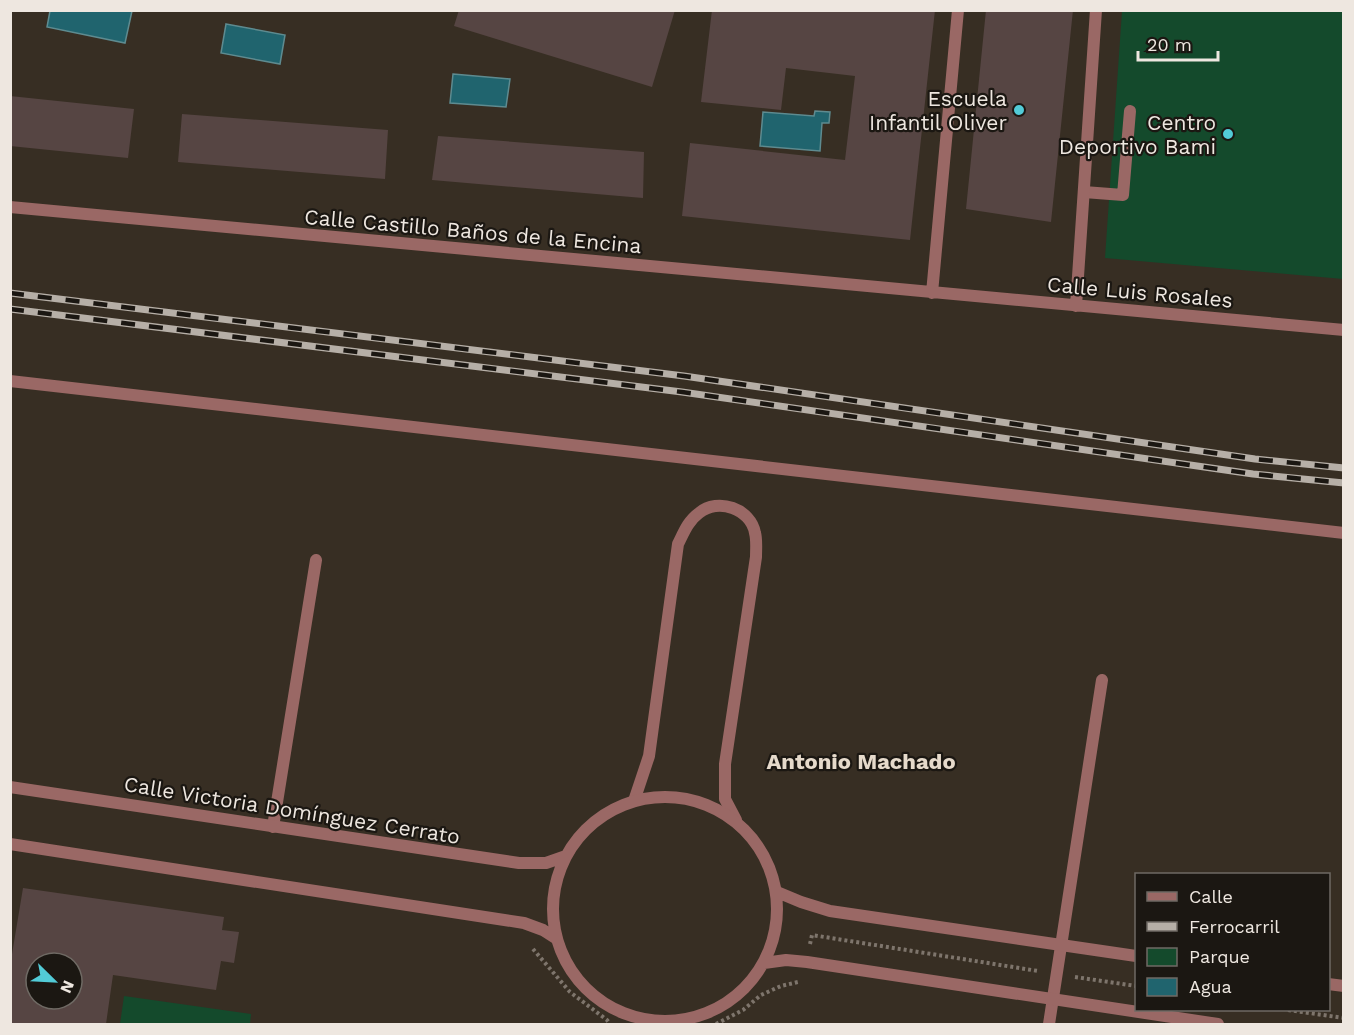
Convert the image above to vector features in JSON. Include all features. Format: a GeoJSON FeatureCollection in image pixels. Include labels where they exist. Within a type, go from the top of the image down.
{"type":"FeatureCollection","features":[{"type":"Feature","properties":{"kind":"street"},"geometry":{"type":"LineString","coordinates":[[933,293],[958,10]]}},
{"type":"Feature","properties":{"kind":"street"},"geometry":{"type":"LineString","coordinates":[[1076,306],[1096,10]]}},
{"type":"Feature","properties":{"kind":"street"},"geometry":{"type":"LineString","coordinates":[[1084,192],[1123,195],[1130,111]]}},
{"type":"Feature","properties":{"kind":"street","name":"Calle Castillo Baños de la Encina"},"geometry":{"type":"LineString","coordinates":[[10,207],[933,293]]}},
{"type":"Feature","properties":{"kind":"street","name":"Calle Luis Rosales"},"geometry":{"type":"LineString","coordinates":[[933,293],[1344,330]]}},
{"type":"Feature","properties":{"kind":"street"},"geometry":{"type":"LineString","coordinates":[[10,381],[1344,533]]}},
{"type":"Feature","properties":{"kind":"street"},"geometry":{"type":"LineString","coordinates":[[634,801],[649,756],[678,544],[687,525],[701,511],[717,505],[734,508],[747,516],[755,531],[756,557],[725,764],[725,799],[736,820]]}},
{"type":"Feature","properties":{"kind":"street"},"geometry":{"type":"LineString","coordinates":[[273,826],[316,560]]}},
{"type":"Feature","properties":{"kind":"street"},"geometry":{"type":"LineString","coordinates":[[1049,1024],[1102,680]]}},
{"type":"Feature","properties":{"kind":"street","name":"Calle Victoria Domínguez Cerrato"},"geometry":{"type":"LineString","coordinates":[[10,787],[519,864],[546,863],[566,856]]}},
{"type":"Feature","properties":{"kind":"street"},"geometry":{"type":"LineString","coordinates":[[624,1014],[659,1022],[692,1021],[722,1006],[746,988],[764,963],[777,928],[777,891],[769,864],[755,840],[736,820],[713,806],[687,798],[660,796],[634,801],[613,809],[595,822],[579,837],[566,856],[555,888],[554,922],[557,939],[567,963],[582,984],[601,1002],[624,1014],[636,1024]]}},
{"type":"Feature","properties":{"kind":"street"},"geometry":{"type":"LineString","coordinates":[[10,844],[525,923],[557,939]]}},
{"type":"Feature","properties":{"kind":"street"},"geometry":{"type":"LineString","coordinates":[[777,891],[801,902],[830,911],[1135,956]]}},
{"type":"Feature","properties":{"kind":"street"},"geometry":{"type":"LineString","coordinates":[[764,963],[786,960],[807,962],[1185,1022],[1218,1024]]}},
{"type":"Feature","properties":{"kind":"path"},"geometry":{"type":"LineString","coordinates":[[810,947],[812,935],[1135,986]]}},
{"type":"Feature","properties":{"kind":"path"},"geometry":{"type":"LineString","coordinates":[[716,1024],[742,1010],[761,995],[781,986],[804,981]]}},
{"type":"Feature","properties":{"kind":"path"},"geometry":{"type":"LineString","coordinates":[[1295,1011],[1344,1018]]}},
{"type":"Feature","properties":{"kind":"green space","name":"Centro Deportivo Bami"},"geometry":{"type":"Polygon","coordinates":[[[1122,11],[1343,11],[1343,279],[1105,258],[1122,11]]]}},
{"type":"Feature","properties":{"kind":"green space"},"geometry":{"type":"Polygon","coordinates":[[[124,996],[251,1014],[250,1024],[120,1024],[124,996]]]}},
{"type":"Feature","properties":{"kind":"water"},"geometry":{"type":"Polygon","coordinates":[[[50,10],[132,11],[125,43],[47,27],[50,10]]]}},
{"type":"Feature","properties":{"kind":"water"},"geometry":{"type":"Polygon","coordinates":[[[226,24],[285,35],[280,64],[221,53],[226,24]]]}},
{"type":"Feature","properties":{"kind":"water"},"geometry":{"type":"Polygon","coordinates":[[[453,74],[510,79],[506,107],[450,103],[453,74]]]}},
{"type":"Feature","properties":{"kind":"water"},"geometry":{"type":"Polygon","coordinates":[[[815,111],[830,112],[829,123],[822,123],[820,151],[760,146],[763,112],[814,116],[815,111]]]}},
{"type":"Feature","properties":{"kind":"building"},"geometry":{"type":"Polygon","coordinates":[[[459,10],[675,10],[652,87],[454,26],[459,10]]]}},
{"type":"Feature","properties":{"kind":"building"},"geometry":{"type":"Polygon","coordinates":[[[712,10],[935,10],[910,240],[682,216],[690,143],[845,160],[855,76],[786,68],[781,110],[701,102],[712,10]]]}},
{"type":"Feature","properties":{"kind":"building","name":"Escuela Infantil Oliver"},"geometry":{"type":"Polygon","coordinates":[[[986,10],[1073,10],[1051,222],[966,209],[986,10]]]}},
{"type":"Feature","properties":{"kind":"building"},"geometry":{"type":"Polygon","coordinates":[[[10,96],[134,109],[128,158],[10,146],[10,96]]]}},
{"type":"Feature","properties":{"kind":"building"},"geometry":{"type":"Polygon","coordinates":[[[182,114],[388,130],[385,179],[178,162],[182,114]]]}},
{"type":"Feature","properties":{"kind":"building"},"geometry":{"type":"Polygon","coordinates":[[[438,136],[644,152],[643,198],[432,180],[438,136]]]}},
{"type":"Feature","properties":{"kind":"building"},"geometry":{"type":"Polygon","coordinates":[[[23,888],[224,917],[222,930],[239,932],[234,963],[221,961],[216,990],[113,975],[106,1024],[10,1024],[10,966],[23,888]]]}},
{"type":"Feature","properties":{"kind":"railway"},"geometry":{"type":"LineString","coordinates":[[10,293],[684,376],[1255,459],[1344,468]]}},
{"type":"Feature","properties":{"kind":"railway"},"geometry":{"type":"LineString","coordinates":[[10,309],[682,392],[1253,474],[1344,483]]}},
{"type":"Feature","properties":{"kind":"place","name":"Escuela Infantil Oliver"},"geometry":{"type":"Point","coordinates":[1019,110]}},
{"type":"Feature","properties":{"kind":"place","name":"Centro Deportivo Bami"},"geometry":{"type":"Point","coordinates":[1228,134]}},
{"type":"Feature","properties":{"kind":"district","name":"Antonio Machado"},"geometry":{"type":"Point","coordinates":[861,761]}}]}
